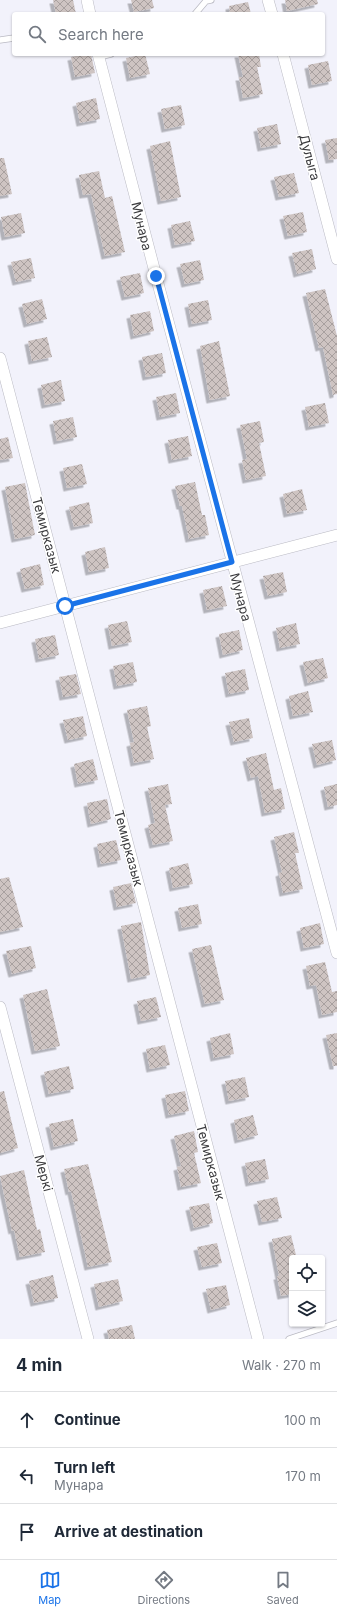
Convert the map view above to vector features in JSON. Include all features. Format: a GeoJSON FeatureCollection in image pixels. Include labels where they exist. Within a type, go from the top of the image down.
{"type":"FeatureCollection","features":[{"type":"Feature","properties":{"kind":"street"},"geometry":{"type":"LineString","coordinates":[[86,0],[89,12]]}},
{"type":"Feature","properties":{"kind":"street"},"geometry":{"type":"LineString","coordinates":[[268,0],[271,12]]}},
{"type":"Feature","properties":{"kind":"street","name":"Мунара"},"geometry":{"type":"LineString","coordinates":[[99,56],[232,562],[337,953]]}},
{"type":"Feature","properties":{"kind":"street","name":"Дулыга"},"geometry":{"type":"LineString","coordinates":[[284,56],[337,259]]}},
{"type":"Feature","properties":{"kind":"street","name":"Темирказык"},"geometry":{"type":"LineString","coordinates":[[0,358],[258,1339]]}},
{"type":"Feature","properties":{"kind":"street"},"geometry":{"type":"LineString","coordinates":[[0,623],[337,535]]}},
{"type":"Feature","properties":{"kind":"street","name":"Меркі"},"geometry":{"type":"LineString","coordinates":[[0,1008],[88,1339]]}},
{"type":"Feature","properties":{"kind":"lane"},"geometry":{"type":"LineString","coordinates":[[197,12],[206,1],[211,0]]}},
{"type":"Feature","properties":{"kind":"lane"},"geometry":{"type":"LineString","coordinates":[[0,40],[12,38]]}},
{"type":"Feature","properties":{"kind":"lane"},"geometry":{"type":"LineString","coordinates":[[289,1339],[337,1323]]}},
{"type":"Feature","properties":{"kind":"building"},"geometry":{"type":"Polygon","coordinates":[[[53,0],[73,0],[76,12],[56,12],[53,0]]]}},
{"type":"Feature","properties":{"kind":"building"},"geometry":{"type":"Polygon","coordinates":[[[131,0],[152,0],[154,8],[134,12],[131,0]]]}},
{"type":"Feature","properties":{"kind":"building"},"geometry":{"type":"Polygon","coordinates":[[[285,0],[317,0],[318,4],[287,11],[285,0]]]}},
{"type":"Feature","properties":{"kind":"building"},"geometry":{"type":"Polygon","coordinates":[[[248,2],[250,12],[230,12],[229,6],[248,2]]]}},
{"type":"Feature","properties":{"kind":"building"},"geometry":{"type":"Polygon","coordinates":[[[91,56],[95,73],[75,77],[71,57],[91,56]]]}},
{"type":"Feature","properties":{"kind":"building"},"geometry":{"type":"Polygon","coordinates":[[[146,56],[150,74],[130,78],[126,58],[146,56]]]}},
{"type":"Feature","properties":{"kind":"building"},"geometry":{"type":"Polygon","coordinates":[[[238,56],[259,56],[261,67],[257,67],[263,94],[243,98],[239,77],[243,77],[238,56]]]}},
{"type":"Feature","properties":{"kind":"building"},"geometry":{"type":"Polygon","coordinates":[[[328,61],[332,81],[312,85],[308,65],[328,61]]]}},
{"type":"Feature","properties":{"kind":"building"},"geometry":{"type":"Polygon","coordinates":[[[96,98],[100,119],[80,123],[76,103],[96,98]]]}},
{"type":"Feature","properties":{"kind":"building"},"geometry":{"type":"Polygon","coordinates":[[[181,105],[185,125],[165,129],[161,109],[181,105]]]}},
{"type":"Feature","properties":{"kind":"building"},"geometry":{"type":"Polygon","coordinates":[[[277,124],[281,144],[261,148],[257,128],[277,124]]]}},
{"type":"Feature","properties":{"kind":"building"},"geometry":{"type":"Polygon","coordinates":[[[337,138],[337,159],[329,160],[325,140],[337,138]]]}},
{"type":"Feature","properties":{"kind":"building"},"geometry":{"type":"Polygon","coordinates":[[[170,141],[181,197],[161,201],[150,146],[170,141]]]}},
{"type":"Feature","properties":{"kind":"building"},"geometry":{"type":"Polygon","coordinates":[[[0,158],[4,158],[12,194],[0,196],[0,158]]]}},
{"type":"Feature","properties":{"kind":"building"},"geometry":{"type":"Polygon","coordinates":[[[99,171],[105,198],[112,196],[125,252],[105,256],[91,194],[83,195],[79,175],[99,171]]]}},
{"type":"Feature","properties":{"kind":"building"},"geometry":{"type":"Polygon","coordinates":[[[294,173],[299,193],[279,197],[274,177],[294,173]]]}},
{"type":"Feature","properties":{"kind":"building"},"geometry":{"type":"Polygon","coordinates":[[[303,212],[307,232],[288,236],[283,216],[303,212]]]}},
{"type":"Feature","properties":{"kind":"building"},"geometry":{"type":"Polygon","coordinates":[[[21,213],[25,233],[5,237],[1,217],[21,213]]]}},
{"type":"Feature","properties":{"kind":"building"},"geometry":{"type":"Polygon","coordinates":[[[190,221],[195,241],[175,245],[171,225],[190,221]]]}},
{"type":"Feature","properties":{"kind":"building"},"geometry":{"type":"Polygon","coordinates":[[[312,249],[316,269],[297,274],[292,253],[312,249]]]}},
{"type":"Feature","properties":{"kind":"building"},"geometry":{"type":"Polygon","coordinates":[[[31,258],[35,278],[16,282],[11,262],[31,258]]]}},
{"type":"Feature","properties":{"kind":"building"},"geometry":{"type":"Polygon","coordinates":[[[200,260],[204,280],[185,284],[180,264],[200,260]]]}},
{"type":"Feature","properties":{"kind":"building"},"geometry":{"type":"Polygon","coordinates":[[[140,273],[144,293],[125,297],[120,277],[140,273]]]}},
{"type":"Feature","properties":{"kind":"building"},"geometry":{"type":"Polygon","coordinates":[[[325,289],[337,336],[337,394],[333,395],[323,347],[319,348],[306,293],[325,289]]]}},
{"type":"Feature","properties":{"kind":"building"},"geometry":{"type":"Polygon","coordinates":[[[42,299],[47,319],[27,324],[22,304],[42,299]]]}},
{"type":"Feature","properties":{"kind":"building"},"geometry":{"type":"Polygon","coordinates":[[[208,300],[212,320],[192,324],[188,304],[208,300]]]}},
{"type":"Feature","properties":{"kind":"building"},"geometry":{"type":"Polygon","coordinates":[[[150,311],[154,331],[134,336],[130,315],[150,311]]]}},
{"type":"Feature","properties":{"kind":"building"},"geometry":{"type":"Polygon","coordinates":[[[47,337],[52,357],[32,361],[28,341],[47,337]]]}},
{"type":"Feature","properties":{"kind":"building"},"geometry":{"type":"Polygon","coordinates":[[[219,341],[230,396],[210,400],[200,346],[219,341]]]}},
{"type":"Feature","properties":{"kind":"building"},"geometry":{"type":"Polygon","coordinates":[[[162,353],[166,373],[146,377],[142,357],[162,353]]]}},
{"type":"Feature","properties":{"kind":"building"},"geometry":{"type":"Polygon","coordinates":[[[61,380],[65,401],[45,405],[41,385],[61,380]]]}},
{"type":"Feature","properties":{"kind":"building"},"geometry":{"type":"Polygon","coordinates":[[[176,393],[180,413],[160,417],[156,397],[176,393]]]}},
{"type":"Feature","properties":{"kind":"building"},"geometry":{"type":"Polygon","coordinates":[[[325,403],[329,423],[309,427],[305,407],[325,403]]]}},
{"type":"Feature","properties":{"kind":"building"},"geometry":{"type":"Polygon","coordinates":[[[73,417],[77,437],[57,441],[53,421],[73,417]]]}},
{"type":"Feature","properties":{"kind":"building"},"geometry":{"type":"Polygon","coordinates":[[[260,421],[264,442],[259,443],[266,476],[246,480],[242,460],[247,459],[240,425],[260,421]]]}},
{"type":"Feature","properties":{"kind":"building"},"geometry":{"type":"Polygon","coordinates":[[[188,436],[192,456],[172,460],[168,440],[188,436]]]}},
{"type":"Feature","properties":{"kind":"building"},"geometry":{"type":"Polygon","coordinates":[[[8,437],[13,458],[0,460],[0,439],[8,437]]]}},
{"type":"Feature","properties":{"kind":"building"},"geometry":{"type":"Polygon","coordinates":[[[82,464],[87,484],[67,488],[63,468],[82,464]]]}},
{"type":"Feature","properties":{"kind":"building"},"geometry":{"type":"Polygon","coordinates":[[[195,482],[202,515],[205,515],[209,535],[189,539],[182,506],[180,506],[175,486],[195,482]]]}},
{"type":"Feature","properties":{"kind":"building"},"geometry":{"type":"Polygon","coordinates":[[[25,483],[35,535],[15,539],[5,487],[25,483]]]}},
{"type":"Feature","properties":{"kind":"building"},"geometry":{"type":"Polygon","coordinates":[[[302,489],[307,510],[287,514],[283,494],[302,489]]]}},
{"type":"Feature","properties":{"kind":"building"},"geometry":{"type":"Polygon","coordinates":[[[89,502],[93,523],[74,527],[69,507],[89,502]]]}},
{"type":"Feature","properties":{"kind":"building"},"geometry":{"type":"Polygon","coordinates":[[[105,547],[109,568],[89,572],[85,552],[105,547]]]}},
{"type":"Feature","properties":{"kind":"building"},"geometry":{"type":"Polygon","coordinates":[[[40,564],[44,585],[25,589],[20,569],[40,564]]]}},
{"type":"Feature","properties":{"kind":"building"},"geometry":{"type":"Polygon","coordinates":[[[283,572],[287,592],[268,596],[263,576],[283,572]]]}},
{"type":"Feature","properties":{"kind":"building"},"geometry":{"type":"Polygon","coordinates":[[[222,586],[227,606],[207,610],[203,590],[222,586]]]}},
{"type":"Feature","properties":{"kind":"building"},"geometry":{"type":"Polygon","coordinates":[[[127,621],[132,642],[112,646],[108,625],[127,621]]]}},
{"type":"Feature","properties":{"kind":"building"},"geometry":{"type":"Polygon","coordinates":[[[296,623],[300,644],[280,648],[276,628],[296,623]]]}},
{"type":"Feature","properties":{"kind":"building"},"geometry":{"type":"Polygon","coordinates":[[[239,630],[243,650],[223,655],[219,634],[239,630]]]}},
{"type":"Feature","properties":{"kind":"building"},"geometry":{"type":"Polygon","coordinates":[[[55,635],[59,655],[39,659],[35,639],[55,635]]]}},
{"type":"Feature","properties":{"kind":"building"},"geometry":{"type":"Polygon","coordinates":[[[323,658],[328,678],[308,683],[303,662],[323,658]]]}},
{"type":"Feature","properties":{"kind":"building"},"geometry":{"type":"Polygon","coordinates":[[[133,662],[137,682],[117,686],[113,666],[133,662]]]}},
{"type":"Feature","properties":{"kind":"building"},"geometry":{"type":"Polygon","coordinates":[[[245,669],[249,690],[229,694],[225,673],[245,669]]]}},
{"type":"Feature","properties":{"kind":"building"},"geometry":{"type":"Polygon","coordinates":[[[76,674],[81,694],[63,697],[59,677],[76,674]]]}},
{"type":"Feature","properties":{"kind":"building"},"geometry":{"type":"Polygon","coordinates":[[[308,691],[313,712],[293,716],[289,696],[308,691]]]}},
{"type":"Feature","properties":{"kind":"building"},"geometry":{"type":"Polygon","coordinates":[[[147,706],[151,726],[147,727],[154,759],[134,763],[130,743],[134,742],[127,710],[147,706]]]}},
{"type":"Feature","properties":{"kind":"building"},"geometry":{"type":"Polygon","coordinates":[[[83,716],[87,736],[68,740],[63,720],[83,716]]]}},
{"type":"Feature","properties":{"kind":"building"},"geometry":{"type":"Polygon","coordinates":[[[249,718],[253,738],[234,742],[229,722],[249,718]]]}},
{"type":"Feature","properties":{"kind":"building"},"geometry":{"type":"Polygon","coordinates":[[[332,740],[336,760],[317,765],[312,744],[332,740]]]}},
{"type":"Feature","properties":{"kind":"building"},"geometry":{"type":"Polygon","coordinates":[[[266,753],[274,790],[281,788],[285,809],[265,813],[258,776],[251,778],[246,758],[266,753]]]}},
{"type":"Feature","properties":{"kind":"building"},"geometry":{"type":"Polygon","coordinates":[[[93,759],[98,780],[78,784],[74,764],[93,759]]]}},
{"type":"Feature","properties":{"kind":"building"},"geometry":{"type":"Polygon","coordinates":[[[168,784],[172,804],[165,805],[173,841],[153,845],[148,825],[155,823],[148,788],[168,784]]]}},
{"type":"Feature","properties":{"kind":"building"},"geometry":{"type":"Polygon","coordinates":[[[337,784],[337,805],[328,807],[324,787],[337,784]]]}},
{"type":"Feature","properties":{"kind":"building"},"geometry":{"type":"Polygon","coordinates":[[[107,799],[111,819],[91,824],[87,803],[107,799]]]}},
{"type":"Feature","properties":{"kind":"building"},"geometry":{"type":"Polygon","coordinates":[[[294,832],[299,853],[295,853],[303,889],[283,893],[279,873],[282,872],[274,837],[294,832]]]}},
{"type":"Feature","properties":{"kind":"building"},"geometry":{"type":"Polygon","coordinates":[[[116,840],[121,860],[101,864],[97,844],[116,840]]]}},
{"type":"Feature","properties":{"kind":"building"},"geometry":{"type":"Polygon","coordinates":[[[188,863],[193,884],[173,888],[169,868],[188,863]]]}},
{"type":"Feature","properties":{"kind":"building"},"geometry":{"type":"Polygon","coordinates":[[[9,877],[23,927],[0,932],[0,879],[9,877]]]}},
{"type":"Feature","properties":{"kind":"building"},"geometry":{"type":"Polygon","coordinates":[[[131,883],[136,903],[117,907],[113,887],[131,883]]]}},
{"type":"Feature","properties":{"kind":"building"},"geometry":{"type":"Polygon","coordinates":[[[198,904],[202,924],[182,928],[178,908],[198,904]]]}},
{"type":"Feature","properties":{"kind":"building"},"geometry":{"type":"Polygon","coordinates":[[[141,922],[150,975],[131,979],[121,926],[141,922]]]}},
{"type":"Feature","properties":{"kind":"building"},"geometry":{"type":"Polygon","coordinates":[[[320,923],[324,944],[304,948],[300,928],[320,923]]]}},
{"type":"Feature","properties":{"kind":"building"},"geometry":{"type":"Polygon","coordinates":[[[211,945],[224,1000],[205,1004],[192,949],[211,945]]]}},
{"type":"Feature","properties":{"kind":"building"},"geometry":{"type":"Polygon","coordinates":[[[31,946],[36,968],[12,974],[6,951],[31,946]]]}},
{"type":"Feature","properties":{"kind":"building"},"geometry":{"type":"Polygon","coordinates":[[[325,962],[332,992],[337,991],[337,1012],[322,1015],[316,985],[310,986],[306,966],[325,962]]]}},
{"type":"Feature","properties":{"kind":"building"},"geometry":{"type":"Polygon","coordinates":[[[47,989],[60,1046],[35,1051],[23,995],[47,989]]]}},
{"type":"Feature","properties":{"kind":"building"},"geometry":{"type":"Polygon","coordinates":[[[156,997],[161,1017],[141,1021],[137,1001],[156,997]]]}},
{"type":"Feature","properties":{"kind":"building"},"geometry":{"type":"Polygon","coordinates":[[[230,1033],[234,1054],[214,1058],[210,1038],[230,1033]]]}},
{"type":"Feature","properties":{"kind":"building"},"geometry":{"type":"Polygon","coordinates":[[[337,1033],[337,1066],[333,1066],[326,1035],[337,1033]]]}},
{"type":"Feature","properties":{"kind":"building"},"geometry":{"type":"Polygon","coordinates":[[[165,1045],[170,1065],[150,1069],[146,1049],[165,1045]]]}},
{"type":"Feature","properties":{"kind":"building"},"geometry":{"type":"Polygon","coordinates":[[[69,1066],[74,1089],[49,1094],[44,1072],[69,1066]]]}},
{"type":"Feature","properties":{"kind":"building"},"geometry":{"type":"Polygon","coordinates":[[[245,1077],[249,1097],[229,1101],[225,1081],[245,1077]]]}},
{"type":"Feature","properties":{"kind":"building"},"geometry":{"type":"Polygon","coordinates":[[[4,1091],[18,1148],[0,1153],[0,1092],[4,1091]]]}},
{"type":"Feature","properties":{"kind":"building"},"geometry":{"type":"Polygon","coordinates":[[[185,1091],[189,1111],[169,1115],[165,1095],[185,1091]]]}},
{"type":"Feature","properties":{"kind":"building"},"geometry":{"type":"Polygon","coordinates":[[[253,1115],[258,1135],[238,1140],[234,1120],[253,1115]]]}},
{"type":"Feature","properties":{"kind":"building"},"geometry":{"type":"Polygon","coordinates":[[[73,1119],[78,1141],[54,1147],[49,1124],[73,1119]]]}},
{"type":"Feature","properties":{"kind":"building"},"geometry":{"type":"Polygon","coordinates":[[[194,1131],[198,1152],[194,1153],[201,1183],[181,1187],[177,1167],[181,1166],[174,1136],[194,1131]]]}},
{"type":"Feature","properties":{"kind":"building"},"geometry":{"type":"Polygon","coordinates":[[[265,1159],[269,1179],[249,1183],[245,1163],[265,1159]]]}},
{"type":"Feature","properties":{"kind":"building"},"geometry":{"type":"Polygon","coordinates":[[[88,1164],[112,1262],[88,1267],[71,1191],[69,1192],[64,1169],[88,1164]]]}},
{"type":"Feature","properties":{"kind":"building"},"geometry":{"type":"Polygon","coordinates":[[[24,1170],[37,1230],[40,1229],[45,1252],[20,1257],[14,1230],[12,1231],[0,1176],[24,1170]]]}},
{"type":"Feature","properties":{"kind":"building"},"geometry":{"type":"Polygon","coordinates":[[[277,1197],[282,1218],[262,1222],[257,1201],[277,1197]]]}},
{"type":"Feature","properties":{"kind":"building"},"geometry":{"type":"Polygon","coordinates":[[[209,1203],[213,1223],[194,1228],[189,1207],[209,1203]]]}},
{"type":"Feature","properties":{"kind":"building"},"geometry":{"type":"Polygon","coordinates":[[[291,1235],[296,1255],[289,1255],[289,1295],[281,1296],[272,1239],[291,1235]]]}},
{"type":"Feature","properties":{"kind":"building"},"geometry":{"type":"Polygon","coordinates":[[[217,1243],[222,1263],[202,1267],[197,1247],[217,1243]]]}},
{"type":"Feature","properties":{"kind":"building"},"geometry":{"type":"Polygon","coordinates":[[[53,1275],[58,1298],[34,1303],[29,1281],[53,1275]]]}},
{"type":"Feature","properties":{"kind":"building"},"geometry":{"type":"Polygon","coordinates":[[[118,1279],[123,1301],[99,1307],[94,1284],[118,1279]]]}},
{"type":"Feature","properties":{"kind":"building"},"geometry":{"type":"Polygon","coordinates":[[[226,1285],[230,1305],[211,1310],[206,1289],[226,1285]]]}},
{"type":"Feature","properties":{"kind":"building"},"geometry":{"type":"Polygon","coordinates":[[[132,1325],[135,1339],[109,1339],[107,1330],[132,1325]]]}},
{"type":"Feature","properties":{"kind":"route"},"geometry":{"type":"LineString","coordinates":[[65,606],[232,562],[156,276]]}}]}
